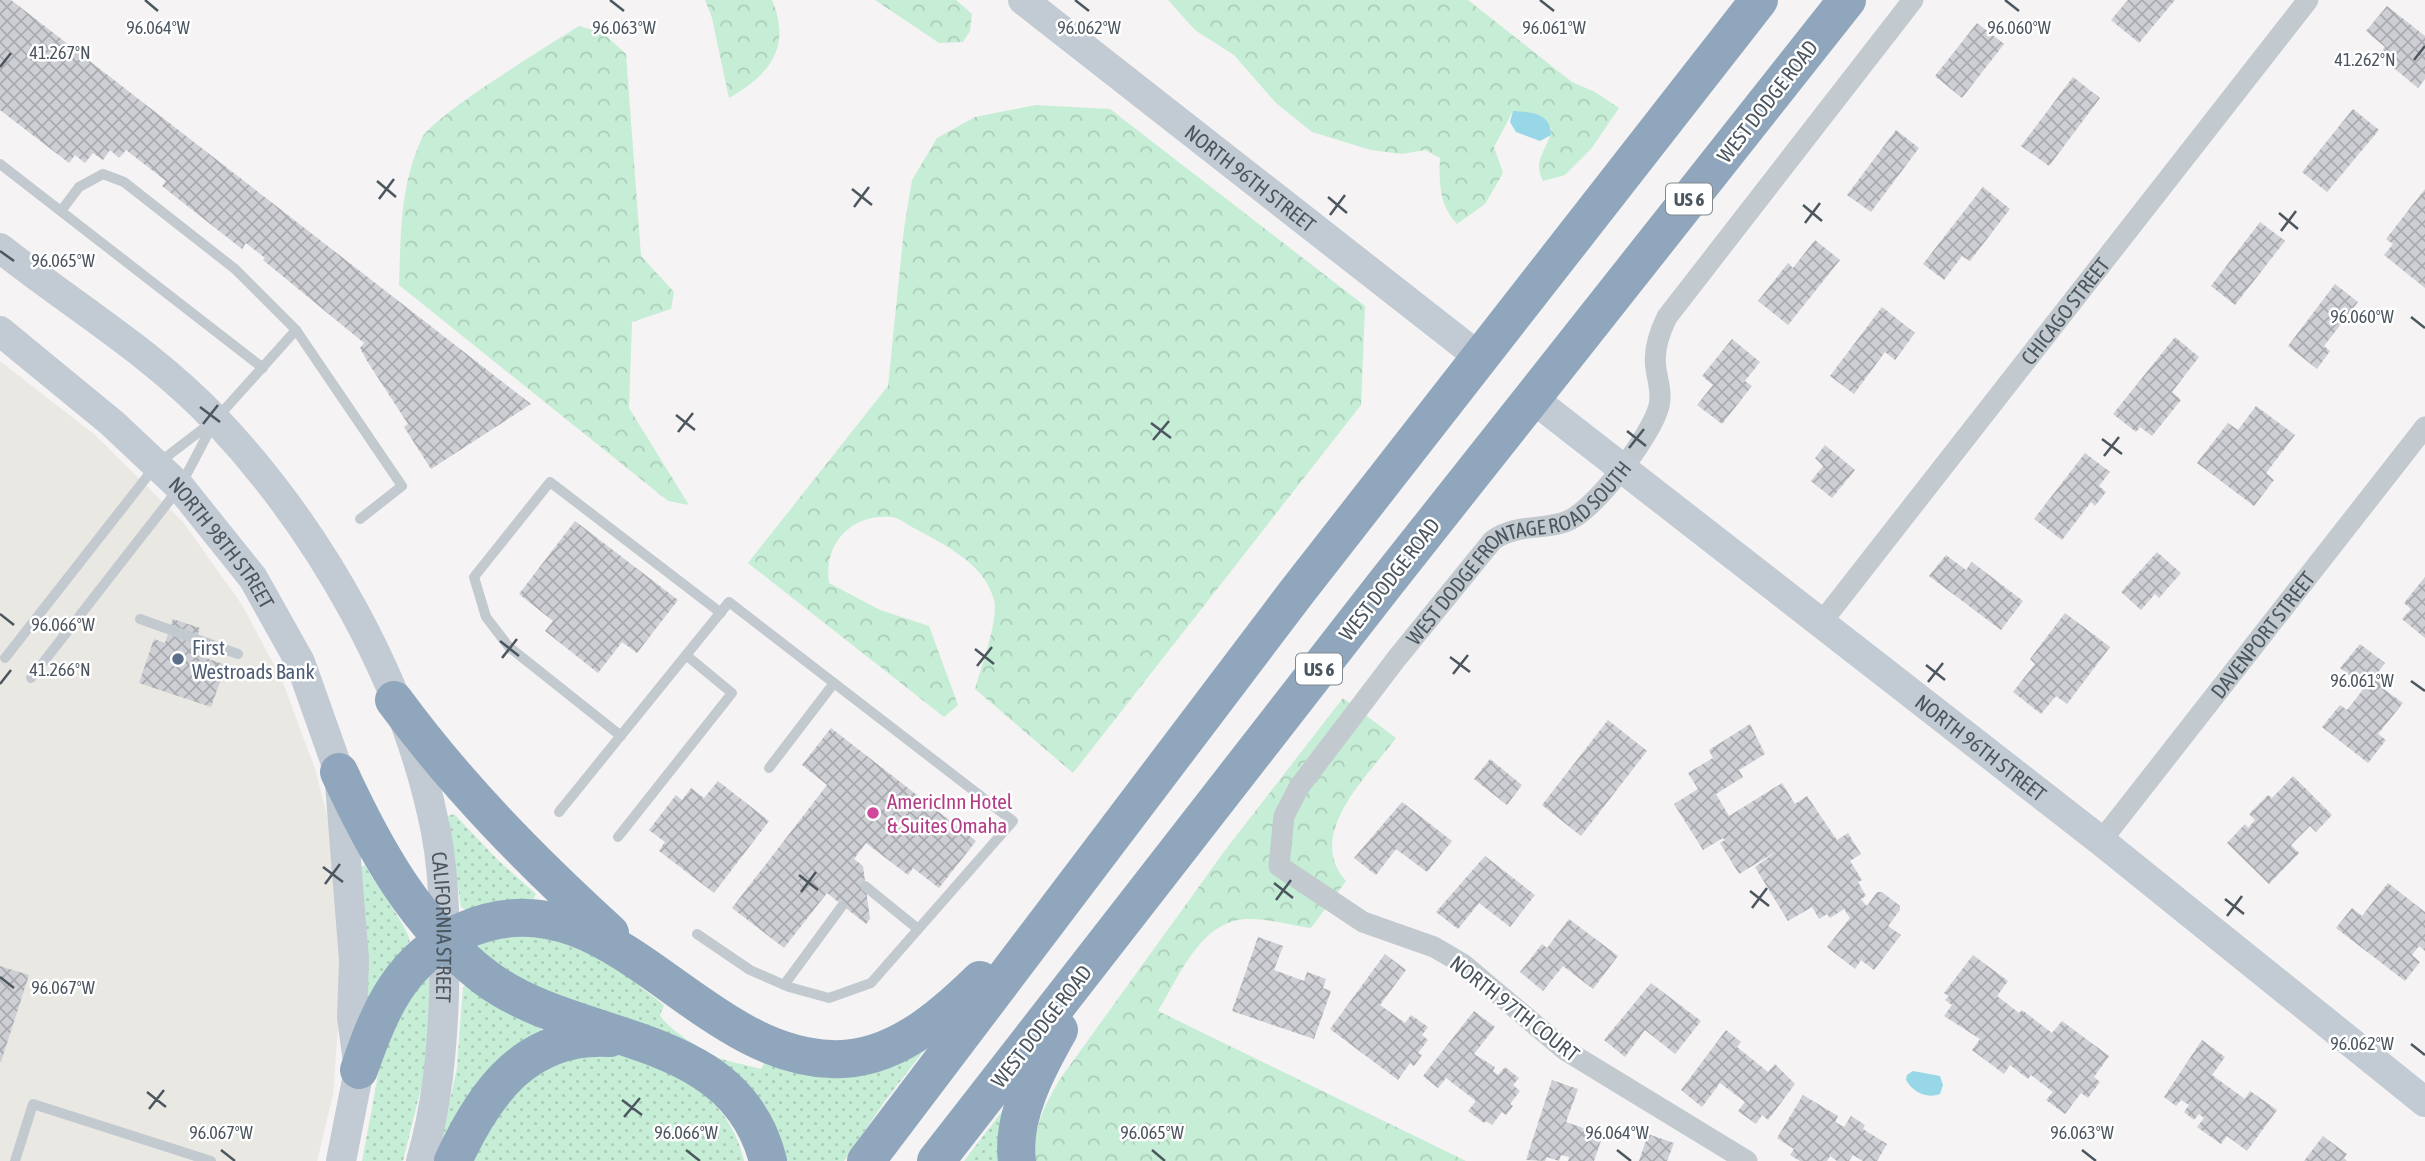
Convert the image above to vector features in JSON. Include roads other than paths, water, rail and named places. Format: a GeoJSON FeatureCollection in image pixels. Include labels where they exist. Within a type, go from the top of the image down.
{"type":"FeatureCollection","features":[{"type":"Feature","properties":{"kind":"highway"},"geometry":{"type":"LineString","coordinates":[[866,1161],[1060,902],[1479,357],[1759,0]]}},
{"type":"Feature","properties":{"kind":"highway","name":"WEST DODGE ROAD"},"geometry":{"type":"LineString","coordinates":[[936,1161],[1532,398],[1847,0]]}},
{"type":"Feature","properties":{"kind":"highway"},"geometry":{"type":"LineString","coordinates":[[394,700],[436,757],[508,836],[658,977]]}},
{"type":"Feature","properties":{"kind":"highway"},"geometry":{"type":"LineString","coordinates":[[339,772],[390,873],[445,940],[484,976],[510,994],[579,1025],[668,1051],[705,1071],[727,1089],[748,1114],[762,1139],[768,1161]]}},
{"type":"Feature","properties":{"kind":"highway"},"geometry":{"type":"LineString","coordinates":[[359,1070],[377,1017],[387,998],[423,957],[445,940],[472,927],[496,920],[525,917],[578,927],[620,949],[722,1023],[753,1040],[810,1058],[858,1057],[902,1042],[921,1031],[969,991],[1060,902]]}},
{"type":"Feature","properties":{"kind":"highway"},"geometry":{"type":"LineString","coordinates":[[1017,1161],[1018,1127],[1028,1097],[1050,1047],[1107,942]]}},
{"type":"Feature","properties":{"kind":"highway"},"geometry":{"type":"LineString","coordinates":[[453,1161],[486,1099],[505,1076],[523,1062],[544,1050],[572,1040],[598,1037],[629,1039]]}},
{"type":"Feature","properties":{"kind":"street","name":"NORTH 96TH STREET"},"geometry":{"type":"LineString","coordinates":[[1023,0],[1479,357]]}},
{"type":"Feature","properties":{"kind":"street","name":"WEST DODGE FRONTAGE ROAD SOUTH"},"geometry":{"type":"LineString","coordinates":[[1279,866],[1284,816],[1299,787],[1481,553],[1503,534],[1557,524],[1580,514],[1621,469],[1659,407],[1658,341],[1672,309],[1913,0]]}},
{"type":"Feature","properties":{"kind":"street","name":"CHICAGO STREET"},"geometry":{"type":"LineString","coordinates":[[1821,623],[2308,0]]}},
{"type":"Feature","properties":{"kind":"street"},"geometry":{"type":"LineString","coordinates":[[0,248],[138,350],[216,419],[250,458],[307,534],[348,603],[394,700]]}},
{"type":"Feature","properties":{"kind":"street","name":"NORTH 98TH STREET"},"geometry":{"type":"LineString","coordinates":[[0,331],[157,464],[180,487],[253,578],[288,638],[313,696],[339,772],[354,960],[352,1017],[359,1070]]}},
{"type":"Feature","properties":{"kind":"street","name":"NORTH 96TH STREET"},"geometry":{"type":"LineString","coordinates":[[1532,398],[2101,841],[2425,1102]]}},
{"type":"Feature","properties":{"kind":"street","name":"DAVENPORT STREET"},"geometry":{"type":"LineString","coordinates":[[2101,841],[2425,427]]}},
{"type":"Feature","properties":{"kind":"street","name":"CALIFORNIA STREET"},"geometry":{"type":"LineString","coordinates":[[394,700],[427,793],[436,834],[445,940],[442,1047],[434,1106],[421,1161]]}},
{"type":"Feature","properties":{"kind":"street","name":"NORTH 97TH COURT"},"geometry":{"type":"LineString","coordinates":[[1279,866],[1363,922],[1434,947],[1463,964],[1565,1050],[1747,1161]]}},
{"type":"Feature","properties":{"kind":"street"},"geometry":{"type":"LineString","coordinates":[[341,1161],[359,1070]]}},
{"type":"Feature","properties":{"kind":"lane"},"geometry":{"type":"LineString","coordinates":[[0,164],[263,369]]}},
{"type":"Feature","properties":{"kind":"lane"},"geometry":{"type":"LineString","coordinates":[[61,211],[79,187],[103,174],[124,182],[235,268],[296,330],[402,486],[360,519]]}},
{"type":"Feature","properties":{"kind":"lane"},"geometry":{"type":"LineString","coordinates":[[5,658],[157,464],[216,419],[296,330]]}},
{"type":"Feature","properties":{"kind":"lane"},"geometry":{"type":"LineString","coordinates":[[31,678],[180,487],[216,419]]}},
{"type":"Feature","properties":{"kind":"lane"},"geometry":{"type":"LineString","coordinates":[[621,736],[509,647],[486,617],[474,577],[550,482],[720,613]]}},
{"type":"Feature","properties":{"kind":"lane"},"geometry":{"type":"LineString","coordinates":[[559,813],[729,602],[1013,821],[871,984],[829,998],[784,985],[750,970],[697,934]]}},
{"type":"Feature","properties":{"kind":"lane"},"geometry":{"type":"LineString","coordinates":[[140,619],[238,654]]}},
{"type":"Feature","properties":{"kind":"lane"},"geometry":{"type":"LineString","coordinates":[[618,838],[733,693],[686,656]]}},
{"type":"Feature","properties":{"kind":"lane"},"geometry":{"type":"LineString","coordinates":[[769,768],[834,683]]}},
{"type":"Feature","properties":{"kind":"lane"},"geometry":{"type":"LineString","coordinates":[[865,886],[918,929]]}},
{"type":"Feature","properties":{"kind":"lane"},"geometry":{"type":"LineString","coordinates":[[784,985],[842,906]]}},
{"type":"Feature","properties":{"kind":"lane"},"geometry":{"type":"LineString","coordinates":[[15,1161],[33,1104],[211,1161]]}},
{"type":"Feature","properties":{"kind":"water"},"geometry":{"type":"Polygon","coordinates":[[[1513,111],[1533,113],[1544,118],[1548,122],[1551,135],[1540,141],[1516,132],[1510,122],[1513,111]]]}},
{"type":"Feature","properties":{"kind":"water"},"geometry":{"type":"Polygon","coordinates":[[[1913,1071],[1940,1076],[1943,1085],[1940,1094],[1925,1095],[1912,1088],[1906,1080],[1907,1075],[1913,1071]]]}},
{"type":"Feature","properties":{"kind":"place","name":"First Westroads Bank"},"geometry":{"type":"Point","coordinates":[178,659]}},
{"type":"Feature","properties":{"kind":"place","name":"AmericInn Hotel & Suites Omaha"},"geometry":{"type":"Point","coordinates":[873,813]}}]}
